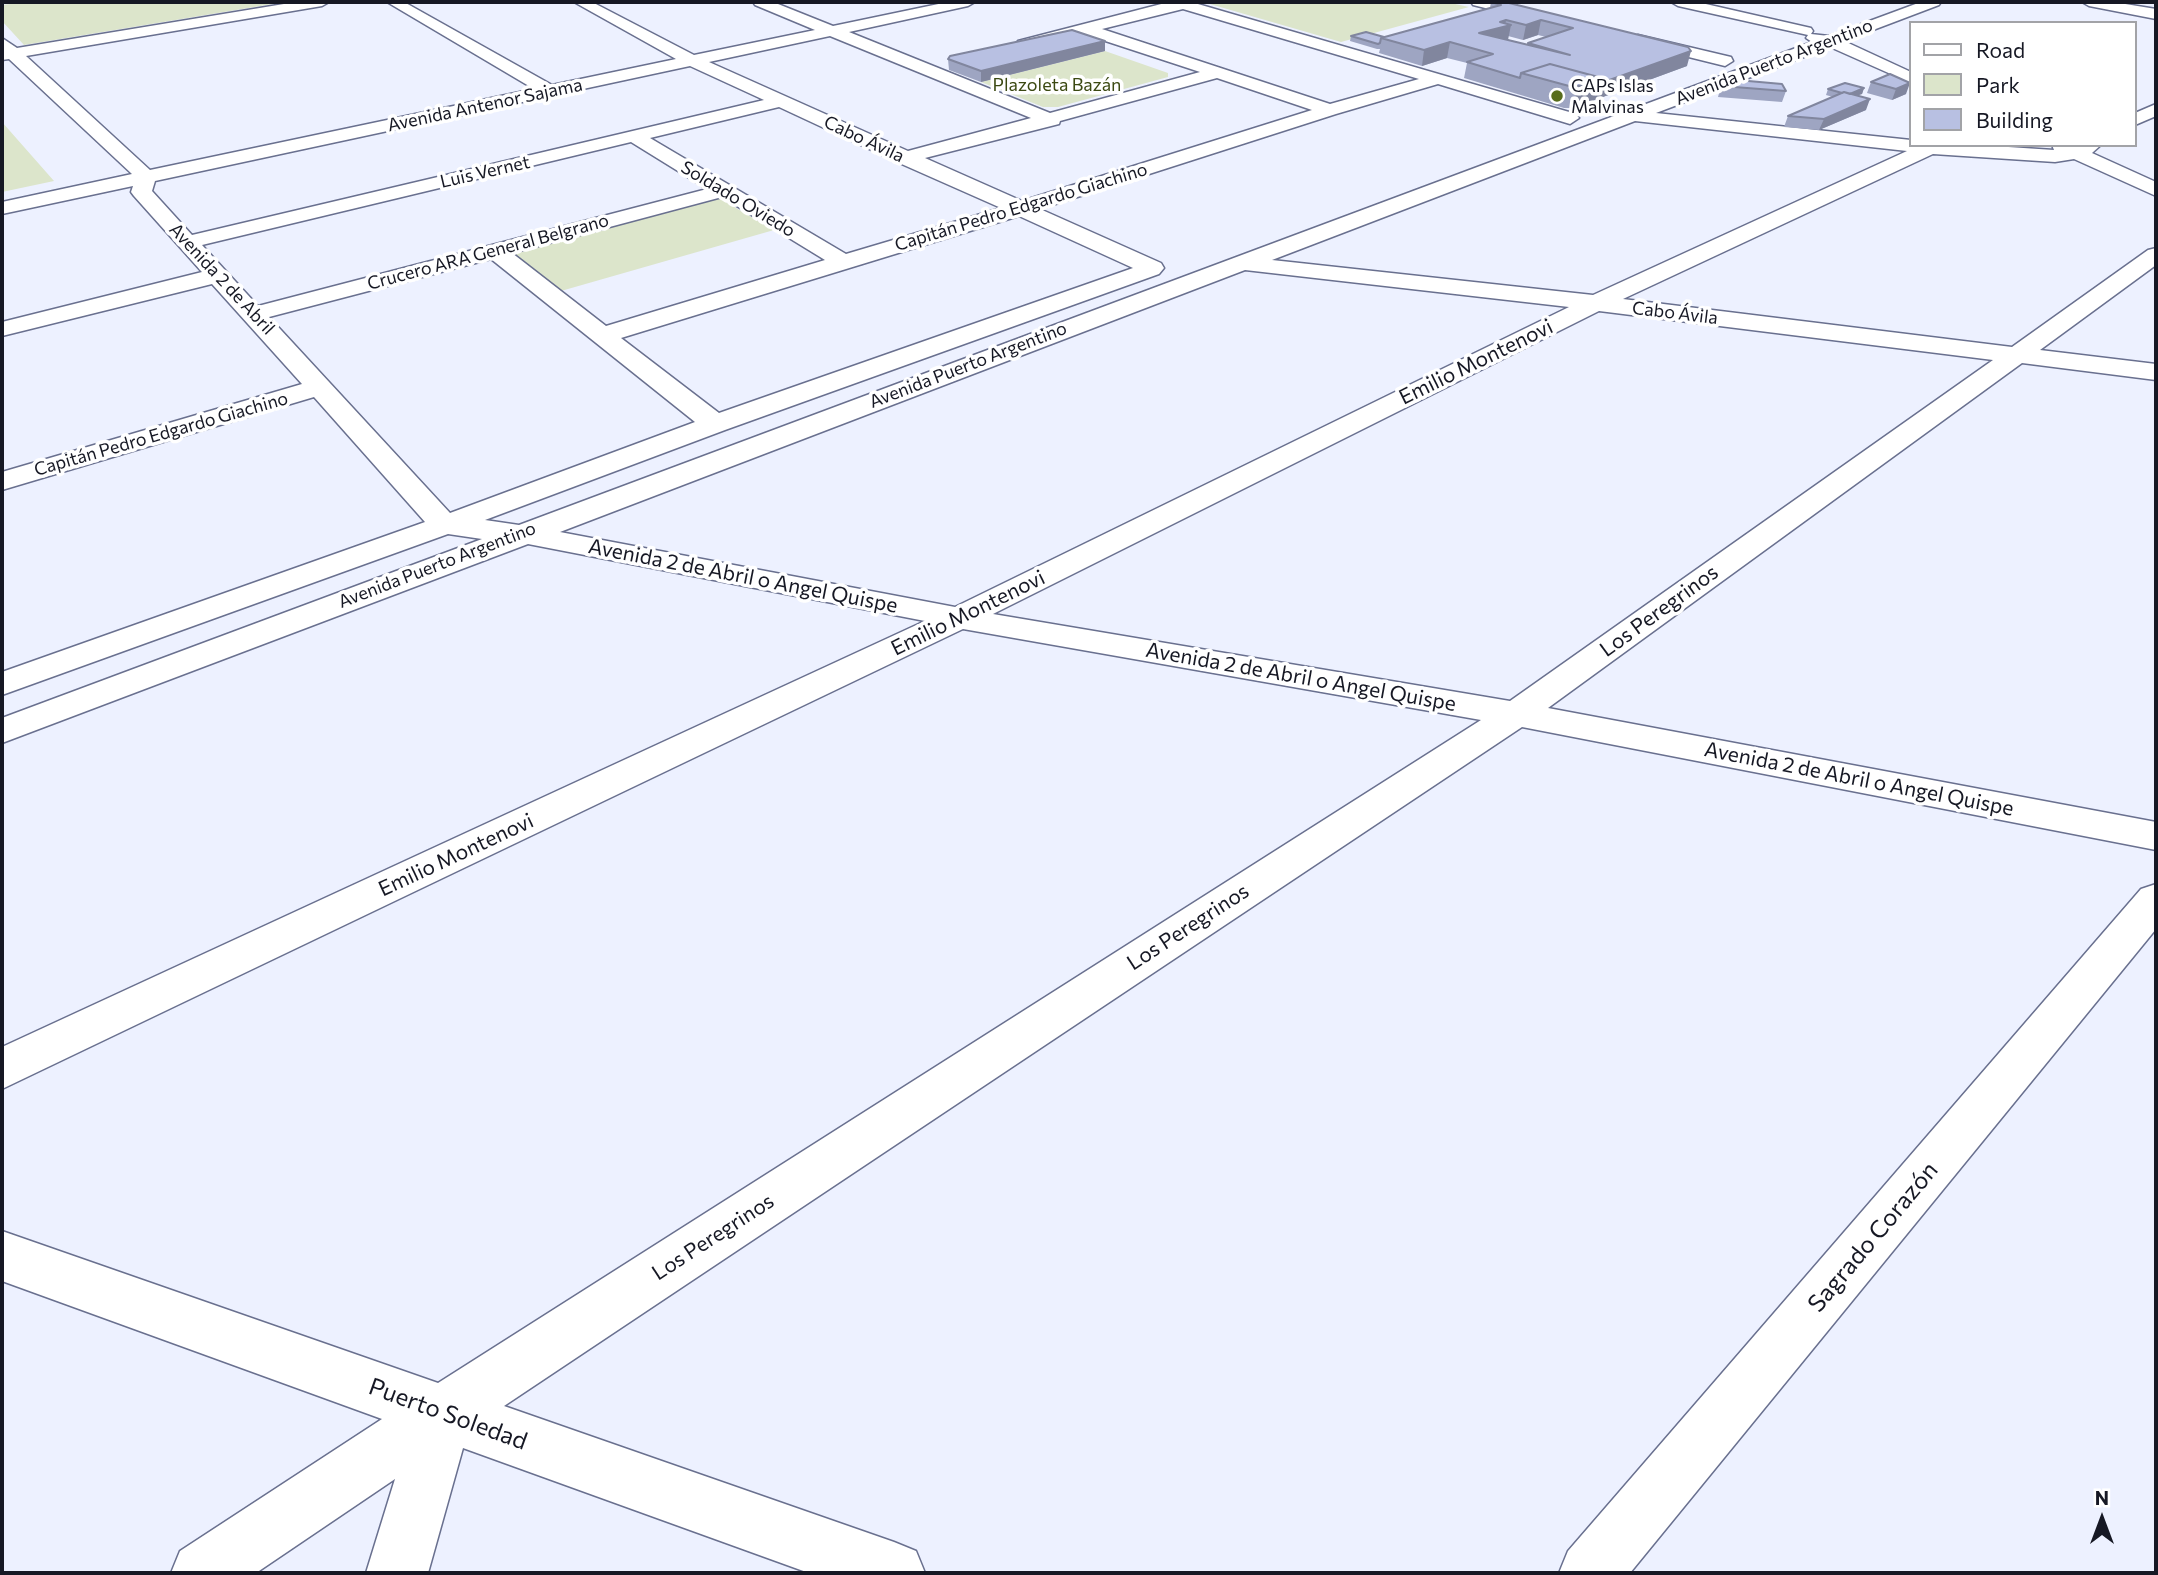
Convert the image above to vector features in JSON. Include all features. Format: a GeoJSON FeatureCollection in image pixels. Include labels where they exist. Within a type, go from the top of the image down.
{"type":"FeatureCollection","features":[{"type":"Feature","properties":{"kind":"street"},"geometry":{"type":"LineString","coordinates":[[6,59],[322,2]]}},
{"type":"Feature","properties":{"kind":"street"},"geometry":{"type":"LineString","coordinates":[[394,2],[549,91]]}},
{"type":"Feature","properties":{"kind":"street","name":"Cabo Ávila"},"geometry":{"type":"LineString","coordinates":[[581,2],[692,61],[904,158],[1022,208],[1174,261],[1241,262],[2156,372]]}},
{"type":"Feature","properties":{"kind":"street"},"geometry":{"type":"LineString","coordinates":[[760,2],[1052,120]]}},
{"type":"Feature","properties":{"kind":"street","name":"Avenida Antenor Sajama"},"geometry":{"type":"LineString","coordinates":[[2,208],[967,2]]}},
{"type":"Feature","properties":{"kind":"street"},"geometry":{"type":"LineString","coordinates":[[1478,2],[1556,20]]}},
{"type":"Feature","properties":{"kind":"street"},"geometry":{"type":"LineString","coordinates":[[1678,2],[1830,41],[1910,79]]}},
{"type":"Feature","properties":{"kind":"street","name":"Avenida Puerto Argentino"},"geometry":{"type":"LineString","coordinates":[[1324,207],[1887,2]]}},
{"type":"Feature","properties":{"kind":"street","name":"Avenida Puerto Argentino"},"geometry":{"type":"LineString","coordinates":[[2,731],[1934,2]]}},
{"type":"Feature","properties":{"kind":"street"},"geometry":{"type":"LineString","coordinates":[[2089,2],[2156,14]]}},
{"type":"Feature","properties":{"kind":"street"},"geometry":{"type":"LineString","coordinates":[[2109,21],[2151,2]]}},
{"type":"Feature","properties":{"kind":"street"},"geometry":{"type":"LineString","coordinates":[[1004,49],[1180,3],[1438,79],[1581,114],[1910,146]]}},
{"type":"Feature","properties":{"kind":"street"},"geometry":{"type":"LineString","coordinates":[[1085,29],[1330,110]]}},
{"type":"Feature","properties":{"kind":"street"},"geometry":{"type":"LineString","coordinates":[[1621,36],[1725,61]]}},
{"type":"Feature","properties":{"kind":"street"},"geometry":{"type":"LineString","coordinates":[[6,59],[146,177]]}},
{"type":"Feature","properties":{"kind":"street"},"geometry":{"type":"LineString","coordinates":[[924,68],[951,62]]}},
{"type":"Feature","properties":{"kind":"street"},"geometry":{"type":"LineString","coordinates":[[904,158],[1052,120],[1217,73]]}},
{"type":"Feature","properties":{"kind":"street","name":"Capitán Pedro Edgardo Giachino"},"geometry":{"type":"LineString","coordinates":[[604,335],[1438,79]]}},
{"type":"Feature","properties":{"kind":"street","name":"Luis Vernet"},"geometry":{"type":"LineString","coordinates":[[189,242],[781,101]]}},
{"type":"Feature","properties":{"kind":"street"},"geometry":{"type":"LineString","coordinates":[[2137,120],[2156,109]]}},
{"type":"Feature","properties":{"kind":"street","name":"Soldado Oviedo"},"geometry":{"type":"LineString","coordinates":[[634,136],[842,261]]}},
{"type":"Feature","properties":{"kind":"street"},"geometry":{"type":"LineString","coordinates":[[1920,147],[2055,156],[2076,148],[2156,190]]}},
{"type":"Feature","properties":{"kind":"street","name":"Emilio Montenovi"},"geometry":{"type":"LineString","coordinates":[[2,1069],[959,618],[1596,303],[1930,148]]}},
{"type":"Feature","properties":{"kind":"street"},"geometry":{"type":"LineString","coordinates":[[96,165],[114,184]]}},
{"type":"Feature","properties":{"kind":"street","name":"Avenida 2 de Abril"},"geometry":{"type":"LineString","coordinates":[[146,177],[141,192],[445,525]]}},
{"type":"Feature","properties":{"kind":"street","name":"Crucero ARA General Belgrano"},"geometry":{"type":"LineString","coordinates":[[254,314],[722,191]]}},
{"type":"Feature","properties":{"kind":"street"},"geometry":{"type":"LineString","coordinates":[[494,250],[715,424]]}},
{"type":"Feature","properties":{"kind":"street","name":"Los Peregrinos"},"geometry":{"type":"LineString","coordinates":[[202,1573],[444,1412],[1516,714],[2156,255]]}},
{"type":"Feature","properties":{"kind":"street","name":"Avenida Puerto Argentino"},"geometry":{"type":"LineString","coordinates":[[2,684],[445,525],[715,424],[1174,261]]}},
{"type":"Feature","properties":{"kind":"street"},"geometry":{"type":"LineString","coordinates":[[2,329],[218,275]]}},
{"type":"Feature","properties":{"kind":"street","name":"Capitán Pedro Edgardo Giachino"},"geometry":{"type":"LineString","coordinates":[[2,481],[321,387]]}},
{"type":"Feature","properties":{"kind":"street","name":"Avenida 2 de Abril o Angel Quispe"},"geometry":{"type":"LineString","coordinates":[[445,525],[520,534],[959,618],[1516,714],[2156,836]]}},
{"type":"Feature","properties":{"kind":"street","name":"Sagrado Corazón"},"geometry":{"type":"LineString","coordinates":[[1590,1573],[2156,900]]}},
{"type":"Feature","properties":{"kind":"street","name":"Puerto Soledad"},"geometry":{"type":"LineString","coordinates":[[2,1256],[894,1573]]}},
{"type":"Feature","properties":{"kind":"street"},"geometry":{"type":"LineString","coordinates":[[397,1573],[444,1412]]}},
{"type":"Feature","properties":{"kind":"green space"},"geometry":{"type":"Polygon","coordinates":[[[26,2],[285,2],[24,45],[2,21],[2,5],[26,2]]]}},
{"type":"Feature","properties":{"kind":"green space"},"geometry":{"type":"Polygon","coordinates":[[[1203,2],[1446,2],[1469,7],[1341,42],[1203,2]]]}},
{"type":"Feature","properties":{"kind":"green space","name":"Plazoleta Bazán"},"geometry":{"type":"Polygon","coordinates":[[[1105,51],[1168,73],[1168,77],[1058,107],[1043,107],[981,82],[1105,51]]]}},
{"type":"Feature","properties":{"kind":"green space"},"geometry":{"type":"Polygon","coordinates":[[[2,122],[54,181],[2,192],[2,122]]]}},
{"type":"Feature","properties":{"kind":"green space"},"geometry":{"type":"Polygon","coordinates":[[[717,197],[774,230],[561,291],[511,252],[717,197]]]}},
{"type":"Feature","properties":{"kind":"building"},"geometry":{"type":"Polygon","coordinates":[[[1491,2],[1505,2],[1688,47],[1691,51],[1601,83],[1602,78],[1550,64],[1521,73],[1520,78],[1467,62],[1493,54],[1450,42],[1424,50],[1381,38],[1501,5],[1491,2]],[[1506,20],[1500,22],[1511,25],[1479,33],[1570,55],[1528,43],[1573,28],[1541,20],[1526,25],[1506,20]]]}},
{"type":"Feature","properties":{"kind":"building"},"geometry":{"type":"Polygon","coordinates":[[[1072,30],[1105,41],[981,71],[948,59],[950,56],[1072,30]]]}},
{"type":"Feature","properties":{"kind":"building"},"geometry":{"type":"Polygon","coordinates":[[[1366,32],[1384,37],[1378,44],[1351,36],[1366,32]]]}},
{"type":"Feature","properties":{"kind":"building"},"geometry":{"type":"Polygon","coordinates":[[[1550,64],[1602,78],[1578,86],[1569,86],[1521,73],[1550,64]]]}},
{"type":"Feature","properties":{"kind":"building"},"geometry":{"type":"Polygon","coordinates":[[[1890,74],[1910,83],[1896,89],[1871,82],[1890,74]]]}},
{"type":"Feature","properties":{"kind":"building"},"geometry":{"type":"Polygon","coordinates":[[[1737,80],[1782,84],[1786,91],[1721,86],[1737,80]]]}},
{"type":"Feature","properties":{"kind":"building"},"geometry":{"type":"Polygon","coordinates":[[[1845,83],[1864,88],[1850,94],[1828,89],[1845,83]]]}},
{"type":"Feature","properties":{"kind":"building"},"geometry":{"type":"Polygon","coordinates":[[[1844,92],[1870,99],[1824,119],[1788,116],[1844,92]]]}},
{"type":"Feature","properties":{"kind":"place","name":"CAPs Islas Malvinas"},"geometry":{"type":"Point","coordinates":[1557,96]}}]}
